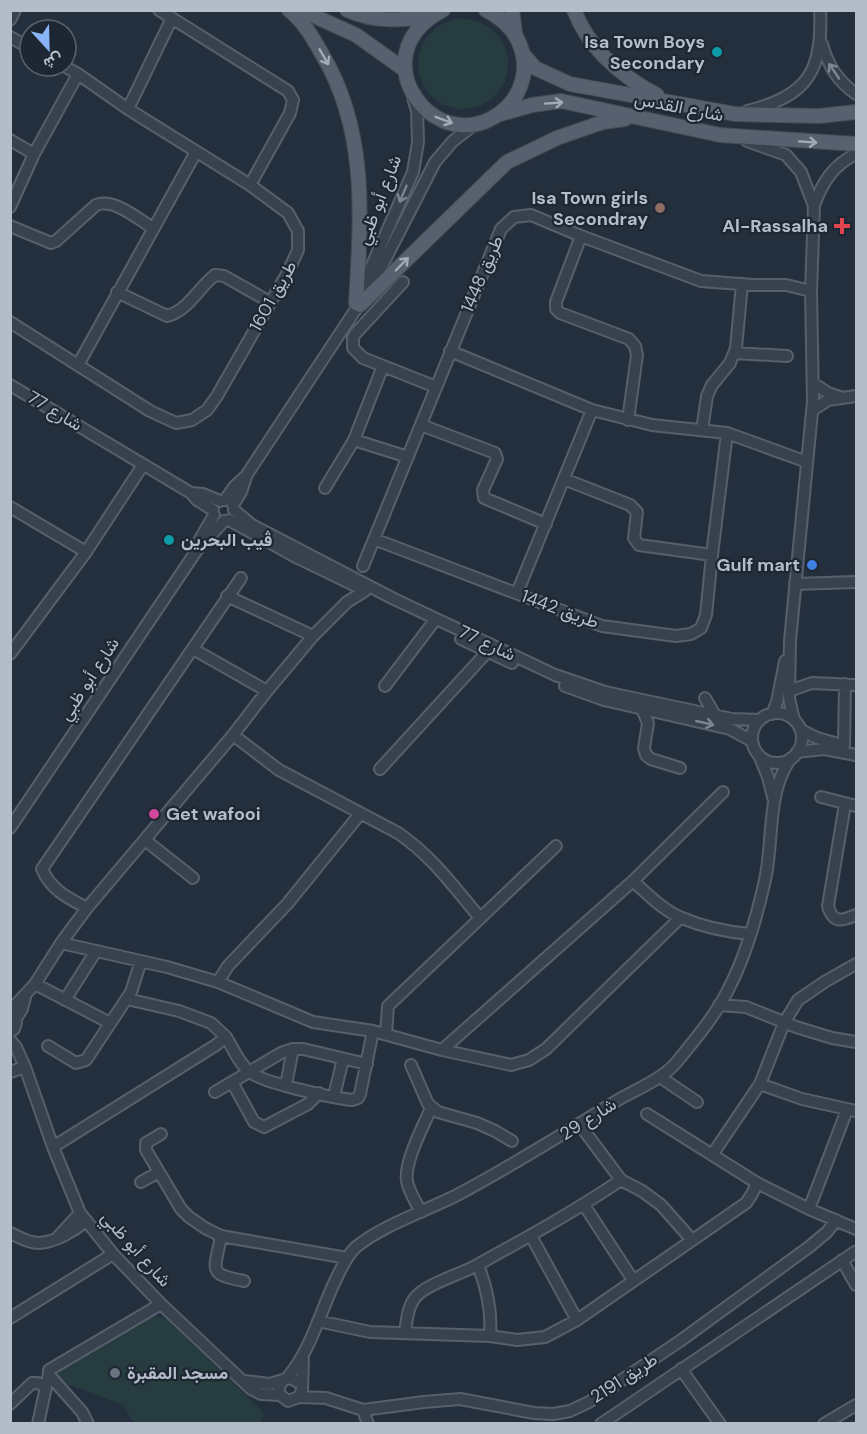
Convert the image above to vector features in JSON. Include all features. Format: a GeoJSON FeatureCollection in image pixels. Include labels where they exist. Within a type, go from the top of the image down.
{"type":"FeatureCollection","features":[{"type":"Feature","properties":{"kind":"main road"},"geometry":{"type":"LineString","coordinates":[[289,10],[309,32],[327,63],[344,97],[353,131],[358,163],[357,307]]}},
{"type":"Feature","properties":{"kind":"main road"},"geometry":{"type":"LineString","coordinates":[[301,10],[356,35],[405,70]]}},
{"type":"Feature","properties":{"kind":"main road"},"geometry":{"type":"LineString","coordinates":[[347,10],[361,17],[396,21],[437,13]]}},
{"type":"Feature","properties":{"kind":"main road"},"geometry":{"type":"LineString","coordinates":[[486,10],[497,16],[516,35]]}},
{"type":"Feature","properties":{"kind":"main road"},"geometry":{"type":"LineString","coordinates":[[498,115],[516,95],[524,68],[523,54],[516,35],[512,10]]}},
{"type":"Feature","properties":{"kind":"main road"},"geometry":{"type":"LineString","coordinates":[[574,10],[588,36],[602,55],[619,71],[638,85],[681,104]]}},
{"type":"Feature","properties":{"kind":"main road"},"geometry":{"type":"LineString","coordinates":[[437,13],[420,27],[411,40],[406,54],[405,70],[408,84],[413,97],[425,110],[440,120],[457,124],[475,124]]}},
{"type":"Feature","properties":{"kind":"main road","name":"شارع القدس"},"geometry":{"type":"LineString","coordinates":[[523,54],[535,68],[570,84],[735,114],[819,116],[856,112]]}},
{"type":"Feature","properties":{"kind":"main road","name":"شارع القدس"},"geometry":{"type":"LineString","coordinates":[[475,124],[532,105],[561,101],[720,135],[856,144]]}},
{"type":"Feature","properties":{"kind":"main road"},"geometry":{"type":"LineString","coordinates":[[357,307],[507,162],[558,138],[591,126],[635,117]]}},
{"type":"Feature","properties":{"kind":"street"},"geometry":{"type":"LineString","coordinates":[[10,20],[15,10]]}},
{"type":"Feature","properties":{"kind":"street"},"geometry":{"type":"LineString","coordinates":[[159,10],[288,91],[293,100],[290,113],[250,185]]}},
{"type":"Feature","properties":{"kind":"street"},"geometry":{"type":"LineString","coordinates":[[735,114],[783,99],[799,88],[817,61],[821,41],[820,10]]}},
{"type":"Feature","properties":{"kind":"street"},"geometry":{"type":"LineString","coordinates":[[128,109],[172,18]]}},
{"type":"Feature","properties":{"kind":"street"},"geometry":{"type":"LineString","coordinates":[[821,41],[826,59],[834,73],[856,94]]}},
{"type":"Feature","properties":{"kind":"street","name":"طريق 1601"},"geometry":{"type":"LineString","coordinates":[[10,322],[150,411],[176,423],[192,420],[207,410],[217,396],[288,272],[298,250],[298,231],[288,213],[250,185],[128,109],[78,74]]}},
{"type":"Feature","properties":{"kind":"street"},"geometry":{"type":"LineString","coordinates":[[10,207],[34,154],[76,78]]}},
{"type":"Feature","properties":{"kind":"street","name":"شارع أبو ظبي"},"geometry":{"type":"LineString","coordinates":[[357,307],[413,172],[418,142],[417,111],[413,97]]}},
{"type":"Feature","properties":{"kind":"street","name":"شارع أبو ظبي"},"geometry":{"type":"LineString","coordinates":[[10,828],[224,510],[241,492],[246,476],[382,267],[435,162],[453,141],[475,124]]}},
{"type":"Feature","properties":{"kind":"street"},"geometry":{"type":"LineString","coordinates":[[720,135],[760,144],[786,155],[801,172],[814,206]]}},
{"type":"Feature","properties":{"kind":"street"},"geometry":{"type":"LineString","coordinates":[[10,140],[34,154]]}},
{"type":"Feature","properties":{"kind":"street"},"geometry":{"type":"LineString","coordinates":[[78,365],[196,152]]}},
{"type":"Feature","properties":{"kind":"street"},"geometry":{"type":"LineString","coordinates":[[856,154],[833,169],[822,186],[814,206],[811,291],[813,410],[790,641],[789,691],[794,720],[801,730],[817,738],[856,749]]}},
{"type":"Feature","properties":{"kind":"street"},"geometry":{"type":"LineString","coordinates":[[10,226],[51,243],[96,205],[103,202],[113,204],[153,228]]}},
{"type":"Feature","properties":{"kind":"street","name":"طريق 1448"},"geometry":{"type":"LineString","coordinates":[[365,587],[363,566],[501,229],[507,222],[514,218],[531,216],[701,281],[786,285],[811,291]]}},
{"type":"Feature","properties":{"kind":"street"},"geometry":{"type":"LineString","coordinates":[[581,237],[556,302],[556,309],[560,313],[629,339],[635,346],[637,355],[628,420]]}},
{"type":"Feature","properties":{"kind":"street"},"geometry":{"type":"LineString","coordinates":[[117,292],[167,316],[176,314],[187,305],[215,274],[224,276],[270,302]]}},
{"type":"Feature","properties":{"kind":"street","name":"طريق 1448"},"geometry":{"type":"LineString","coordinates":[[786,285],[812,279]]}},
{"type":"Feature","properties":{"kind":"street"},"geometry":{"type":"LineString","coordinates":[[403,282],[353,338],[353,348],[357,354],[436,387]]}},
{"type":"Feature","properties":{"kind":"street"},"geometry":{"type":"LineString","coordinates":[[702,430],[707,396],[734,353],[742,284]]}},
{"type":"Feature","properties":{"kind":"street"},"geometry":{"type":"LineString","coordinates":[[450,351],[592,410],[628,420],[727,434],[807,462]]}},
{"type":"Feature","properties":{"kind":"street"},"geometry":{"type":"LineString","coordinates":[[734,353],[787,356]]}},
{"type":"Feature","properties":{"kind":"street"},"geometry":{"type":"LineString","coordinates":[[325,488],[354,440],[383,366]]}},
{"type":"Feature","properties":{"kind":"street"},"geometry":{"type":"LineString","coordinates":[[813,383],[828,393],[840,397]]}},
{"type":"Feature","properties":{"kind":"street","name":"شارع 77"},"geometry":{"type":"LineString","coordinates":[[10,385],[143,465],[192,493],[203,494],[224,510],[349,579],[529,663],[605,692],[739,720],[760,720]]}},
{"type":"Feature","properties":{"kind":"street"},"geometry":{"type":"LineString","coordinates":[[813,410],[828,400],[856,396]]}},
{"type":"Feature","properties":{"kind":"street"},"geometry":{"type":"LineString","coordinates":[[517,593],[592,410]]}},
{"type":"Feature","properties":{"kind":"street"},"geometry":{"type":"LineString","coordinates":[[421,425],[495,453],[497,459],[483,490],[484,498],[546,524]]}},
{"type":"Feature","properties":{"kind":"street","name":"طريق 1442"},"geometry":{"type":"LineString","coordinates":[[374,539],[602,626],[676,636],[691,634],[701,628],[706,615],[727,434]]}},
{"type":"Feature","properties":{"kind":"street"},"geometry":{"type":"LineString","coordinates":[[354,440],[408,457]]}},
{"type":"Feature","properties":{"kind":"street"},"geometry":{"type":"LineString","coordinates":[[10,654],[14,642],[86,552],[143,465]]}},
{"type":"Feature","properties":{"kind":"street"},"geometry":{"type":"LineString","coordinates":[[564,479],[636,509],[634,536],[639,545],[712,555]]}},
{"type":"Feature","properties":{"kind":"street"},"geometry":{"type":"LineString","coordinates":[[10,507],[86,552]]}},
{"type":"Feature","properties":{"kind":"street"},"geometry":{"type":"LineString","coordinates":[[347,602],[350,593],[349,579],[363,566]]}},
{"type":"Feature","properties":{"kind":"street"},"geometry":{"type":"LineString","coordinates":[[87,908],[57,891],[42,869],[241,578]]}},
{"type":"Feature","properties":{"kind":"street"},"geometry":{"type":"LineString","coordinates":[[795,584],[856,582]]}},
{"type":"Feature","properties":{"kind":"street"},"geometry":{"type":"LineString","coordinates":[[13,1028],[25,997],[87,908],[313,636],[365,587]]}},
{"type":"Feature","properties":{"kind":"street","name":"شارع 77"},"geometry":{"type":"LineString","coordinates":[[365,587],[432,624],[578,691],[661,714],[730,729],[752,741]]}},
{"type":"Feature","properties":{"kind":"street"},"geometry":{"type":"LineString","coordinates":[[227,596],[313,636]]}},
{"type":"Feature","properties":{"kind":"street"},"geometry":{"type":"LineString","coordinates":[[385,686],[432,624]]}},
{"type":"Feature","properties":{"kind":"street"},"geometry":{"type":"LineString","coordinates":[[772,714],[777,702],[790,641]]}},
{"type":"Feature","properties":{"kind":"street"},"geometry":{"type":"LineString","coordinates":[[193,649],[267,691]]}},
{"type":"Feature","properties":{"kind":"street"},"geometry":{"type":"LineString","coordinates":[[380,769],[488,651]]}},
{"type":"Feature","properties":{"kind":"street"},"geometry":{"type":"LineString","coordinates":[[790,673],[812,684]]}},
{"type":"Feature","properties":{"kind":"street"},"geometry":{"type":"LineString","coordinates":[[789,691],[812,684],[856,685]]}},
{"type":"Feature","properties":{"kind":"street"},"geometry":{"type":"LineString","coordinates":[[844,746],[845,684]]}},
{"type":"Feature","properties":{"kind":"street"},"geometry":{"type":"LineString","coordinates":[[705,698],[715,715]]}},
{"type":"Feature","properties":{"kind":"street"},"geometry":{"type":"LineString","coordinates":[[642,709],[648,723],[644,748],[646,755],[651,759],[680,768]]}},
{"type":"Feature","properties":{"kind":"street"},"geometry":{"type":"LineString","coordinates":[[648,723],[661,714]]}},
{"type":"Feature","properties":{"kind":"street"},"geometry":{"type":"LineString","coordinates":[[794,720],[784,714],[772,714],[760,720],[754,730],[752,741],[757,753],[769,762],[777,763],[794,755],[824,749],[856,755]]}},
{"type":"Feature","properties":{"kind":"street"},"geometry":{"type":"LineString","coordinates":[[794,755],[801,746],[801,730]]}},
{"type":"Feature","properties":{"kind":"street"},"geometry":{"type":"LineString","coordinates":[[233,735],[269,764],[398,833],[422,850],[480,918]]}},
{"type":"Feature","properties":{"kind":"street","name":"شارع 29"},"geometry":{"type":"LineString","coordinates":[[757,753],[768,777],[774,803]]}},
{"type":"Feature","properties":{"kind":"street","name":"شارع 29"},"geometry":{"type":"LineString","coordinates":[[301,1385],[304,1356],[347,1258],[356,1247],[376,1234],[460,1194],[580,1125],[612,1103],[660,1077],[679,1060],[730,987],[750,934],[765,879],[779,780],[794,755]]}},
{"type":"Feature","properties":{"kind":"street"},"geometry":{"type":"LineString","coordinates":[[442,1050],[633,881],[723,792]]}},
{"type":"Feature","properties":{"kind":"street"},"geometry":{"type":"LineString","coordinates":[[821,797],[851,805],[828,906],[831,915],[837,920],[845,920],[856,915]]}},
{"type":"Feature","properties":{"kind":"street"},"geometry":{"type":"LineString","coordinates":[[218,982],[228,966],[288,903],[360,814]]}},
{"type":"Feature","properties":{"kind":"street"},"geometry":{"type":"LineString","coordinates":[[145,840],[193,878]]}},
{"type":"Feature","properties":{"kind":"street"},"geometry":{"type":"LineString","coordinates":[[386,1034],[388,1006],[556,846]]}},
{"type":"Feature","properties":{"kind":"street"},"geometry":{"type":"LineString","coordinates":[[633,881],[651,898],[680,918],[731,932],[750,934]]}},
{"type":"Feature","properties":{"kind":"street"},"geometry":{"type":"LineString","coordinates":[[61,943],[218,982],[313,1022],[373,1031],[442,1050],[511,1065],[529,1060],[546,1049],[680,918]]}},
{"type":"Feature","properties":{"kind":"street"},"geometry":{"type":"LineString","coordinates":[[64,1000],[96,951]]}},
{"type":"Feature","properties":{"kind":"street"},"geometry":{"type":"LineString","coordinates":[[48,1046],[73,1061],[83,1062],[127,999],[135,985],[141,962]]}},
{"type":"Feature","properties":{"kind":"street"},"geometry":{"type":"LineString","coordinates":[[712,1155],[760,1084],[784,1023],[798,1000],[808,992],[851,971],[856,964]]}},
{"type":"Feature","properties":{"kind":"street"},"geometry":{"type":"LineString","coordinates":[[35,984],[110,1023]]}},
{"type":"Feature","properties":{"kind":"street"},"geometry":{"type":"LineString","coordinates":[[730,987],[746,1007]]}},
{"type":"Feature","properties":{"kind":"street"},"geometry":{"type":"LineString","coordinates":[[10,997],[25,997]]}},
{"type":"Feature","properties":{"kind":"street"},"geometry":{"type":"LineString","coordinates":[[127,999],[179,1011],[211,1023],[226,1037],[249,1071],[260,1078],[352,1100],[358,1098],[373,1031]]}},
{"type":"Feature","properties":{"kind":"street"},"geometry":{"type":"LineString","coordinates":[[719,1005],[746,1007],[784,1023],[832,1038],[856,1042]]}},
{"type":"Feature","properties":{"kind":"street","name":"شارع أبو ظبي"},"geometry":{"type":"LineString","coordinates":[[13,1028],[53,1147],[83,1217],[113,1254],[161,1304],[244,1381],[261,1394],[280,1395]]}},
{"type":"Feature","properties":{"kind":"street"},"geometry":{"type":"LineString","coordinates":[[53,1147],[216,1046],[226,1037]]}},
{"type":"Feature","properties":{"kind":"street"},"geometry":{"type":"LineString","coordinates":[[215,1092],[285,1051],[293,1049],[303,1049],[367,1064]]}},
{"type":"Feature","properties":{"kind":"street"},"geometry":{"type":"LineString","coordinates":[[286,1085],[293,1049]]}},
{"type":"Feature","properties":{"kind":"street"},"geometry":{"type":"LineString","coordinates":[[334,1096],[343,1059]]}},
{"type":"Feature","properties":{"kind":"street"},"geometry":{"type":"LineString","coordinates":[[411,1065],[431,1108],[486,1126],[512,1142]]}},
{"type":"Feature","properties":{"kind":"street"},"geometry":{"type":"LineString","coordinates":[[10,1072],[25,1066]]}},
{"type":"Feature","properties":{"kind":"street"},"geometry":{"type":"LineString","coordinates":[[660,1077],[697,1102]]}},
{"type":"Feature","properties":{"kind":"street"},"geometry":{"type":"LineString","coordinates":[[232,1082],[254,1122],[261,1127],[270,1126],[308,1104],[319,1093]]}},
{"type":"Feature","properties":{"kind":"street"},"geometry":{"type":"LineString","coordinates":[[760,1084],[802,1099],[852,1110],[809,1209]]}},
{"type":"Feature","properties":{"kind":"street"},"geometry":{"type":"LineString","coordinates":[[421,1212],[408,1187],[407,1170],[431,1108]]}},
{"type":"Feature","properties":{"kind":"street"},"geometry":{"type":"LineString","coordinates":[[647,1113],[757,1183],[856,1229]]}},
{"type":"Feature","properties":{"kind":"street"},"geometry":{"type":"LineString","coordinates":[[580,1125],[621,1180],[662,1205],[692,1240]]}},
{"type":"Feature","properties":{"kind":"street"},"geometry":{"type":"LineString","coordinates":[[161,1134],[146,1143],[145,1147],[181,1209],[204,1228],[221,1236],[347,1258]]}},
{"type":"Feature","properties":{"kind":"street"},"geometry":{"type":"LineString","coordinates":[[141,1182],[159,1172]]}},
{"type":"Feature","properties":{"kind":"street"},"geometry":{"type":"LineString","coordinates":[[405,1333],[412,1302],[422,1292],[531,1236],[621,1180]]}},
{"type":"Feature","properties":{"kind":"street"},"geometry":{"type":"LineString","coordinates":[[318,1321],[370,1332],[490,1336],[517,1340],[544,1337],[576,1320],[746,1203],[757,1183]]}},
{"type":"Feature","properties":{"kind":"street"},"geometry":{"type":"LineString","coordinates":[[584,1205],[633,1280]]}},
{"type":"Feature","properties":{"kind":"street"},"geometry":{"type":"LineString","coordinates":[[10,1233],[38,1243],[52,1240],[76,1228],[83,1217]]}},
{"type":"Feature","properties":{"kind":"street","name":"طريق 2191"},"geometry":{"type":"LineString","coordinates":[[299,1397],[326,1398],[363,1410],[460,1399],[534,1413],[553,1414],[570,1411],[590,1402],[690,1334],[809,1247],[827,1232],[836,1220]]}},
{"type":"Feature","properties":{"kind":"street"},"geometry":{"type":"LineString","coordinates":[[221,1236],[217,1271],[223,1277],[244,1281]]}},
{"type":"Feature","properties":{"kind":"street"},"geometry":{"type":"LineString","coordinates":[[531,1236],[576,1320]]}},
{"type":"Feature","properties":{"kind":"street"},"geometry":{"type":"LineString","coordinates":[[601,1424],[855,1252]]}},
{"type":"Feature","properties":{"kind":"street"},"geometry":{"type":"LineString","coordinates":[[10,1318],[113,1254]]}},
{"type":"Feature","properties":{"kind":"street"},"geometry":{"type":"LineString","coordinates":[[842,1260],[856,1286]]}},
{"type":"Feature","properties":{"kind":"street"},"geometry":{"type":"LineString","coordinates":[[477,1265],[488,1295],[490,1336]]}},
{"type":"Feature","properties":{"kind":"street"},"geometry":{"type":"LineString","coordinates":[[38,1424],[51,1370],[161,1304]]}},
{"type":"Feature","properties":{"kind":"street","name":"شارع 29"},"geometry":{"type":"LineString","coordinates":[[285,1379],[304,1356]]}},
{"type":"Feature","properties":{"kind":"street"},"geometry":{"type":"LineString","coordinates":[[681,1369],[720,1424]]}},
{"type":"Feature","properties":{"kind":"street"},"geometry":{"type":"LineString","coordinates":[[51,1370],[82,1412],[88,1424]]}},
{"type":"Feature","properties":{"kind":"street"},"geometry":{"type":"LineString","coordinates":[[244,1381],[263,1384],[295,1378],[301,1385],[326,1398]]}},
{"type":"Feature","properties":{"kind":"street"},"geometry":{"type":"LineString","coordinates":[[285,1379],[279,1386],[280,1395],[288,1401],[299,1397],[301,1385]]}},
{"type":"Feature","properties":{"kind":"street"},"geometry":{"type":"LineString","coordinates":[[10,1404],[32,1383],[46,1386]]}},
{"type":"Feature","properties":{"kind":"street"},"geometry":{"type":"LineString","coordinates":[[824,1424],[856,1405]]}},
{"type":"Feature","properties":{"kind":"street"},"geometry":{"type":"LineString","coordinates":[[363,1410],[368,1424]]}},
{"type":"Feature","properties":{"kind":"green space"},"geometry":{"type":"Polygon","coordinates":[[[463,19],[480,23],[495,32],[504,47],[508,64],[504,81],[495,96],[480,105],[463,109],[446,105],[431,96],[422,81],[418,64],[422,47],[431,32],[446,23],[463,19]]]}},
{"type":"Feature","properties":{"kind":"green space"},"geometry":{"type":"Polygon","coordinates":[[[151,1316],[166,1318],[264,1413],[261,1423],[134,1423],[123,1405],[57,1380],[52,1367],[151,1316]]]}},
{"type":"Feature","properties":{"kind":"place","name":"Isa Town Boys Secondary"},"geometry":{"type":"Point","coordinates":[717,52]}},
{"type":"Feature","properties":{"kind":"place","name":"Isa Town girls Secondray"},"geometry":{"type":"Point","coordinates":[660,208]}},
{"type":"Feature","properties":{"kind":"place","name":"Al-Rassalha"},"geometry":{"type":"Point","coordinates":[842,226]}},
{"type":"Feature","properties":{"kind":"place","name":"ڤيب البحرين"},"geometry":{"type":"Point","coordinates":[169,540]}},
{"type":"Feature","properties":{"kind":"place","name":"Gulf mart"},"geometry":{"type":"Point","coordinates":[812,565]}},
{"type":"Feature","properties":{"kind":"place","name":"Get wafooi"},"geometry":{"type":"Point","coordinates":[154,814]}},
{"type":"Feature","properties":{"kind":"place","name":"مسجد المقبرة"},"geometry":{"type":"Point","coordinates":[115,1373]}}]}
